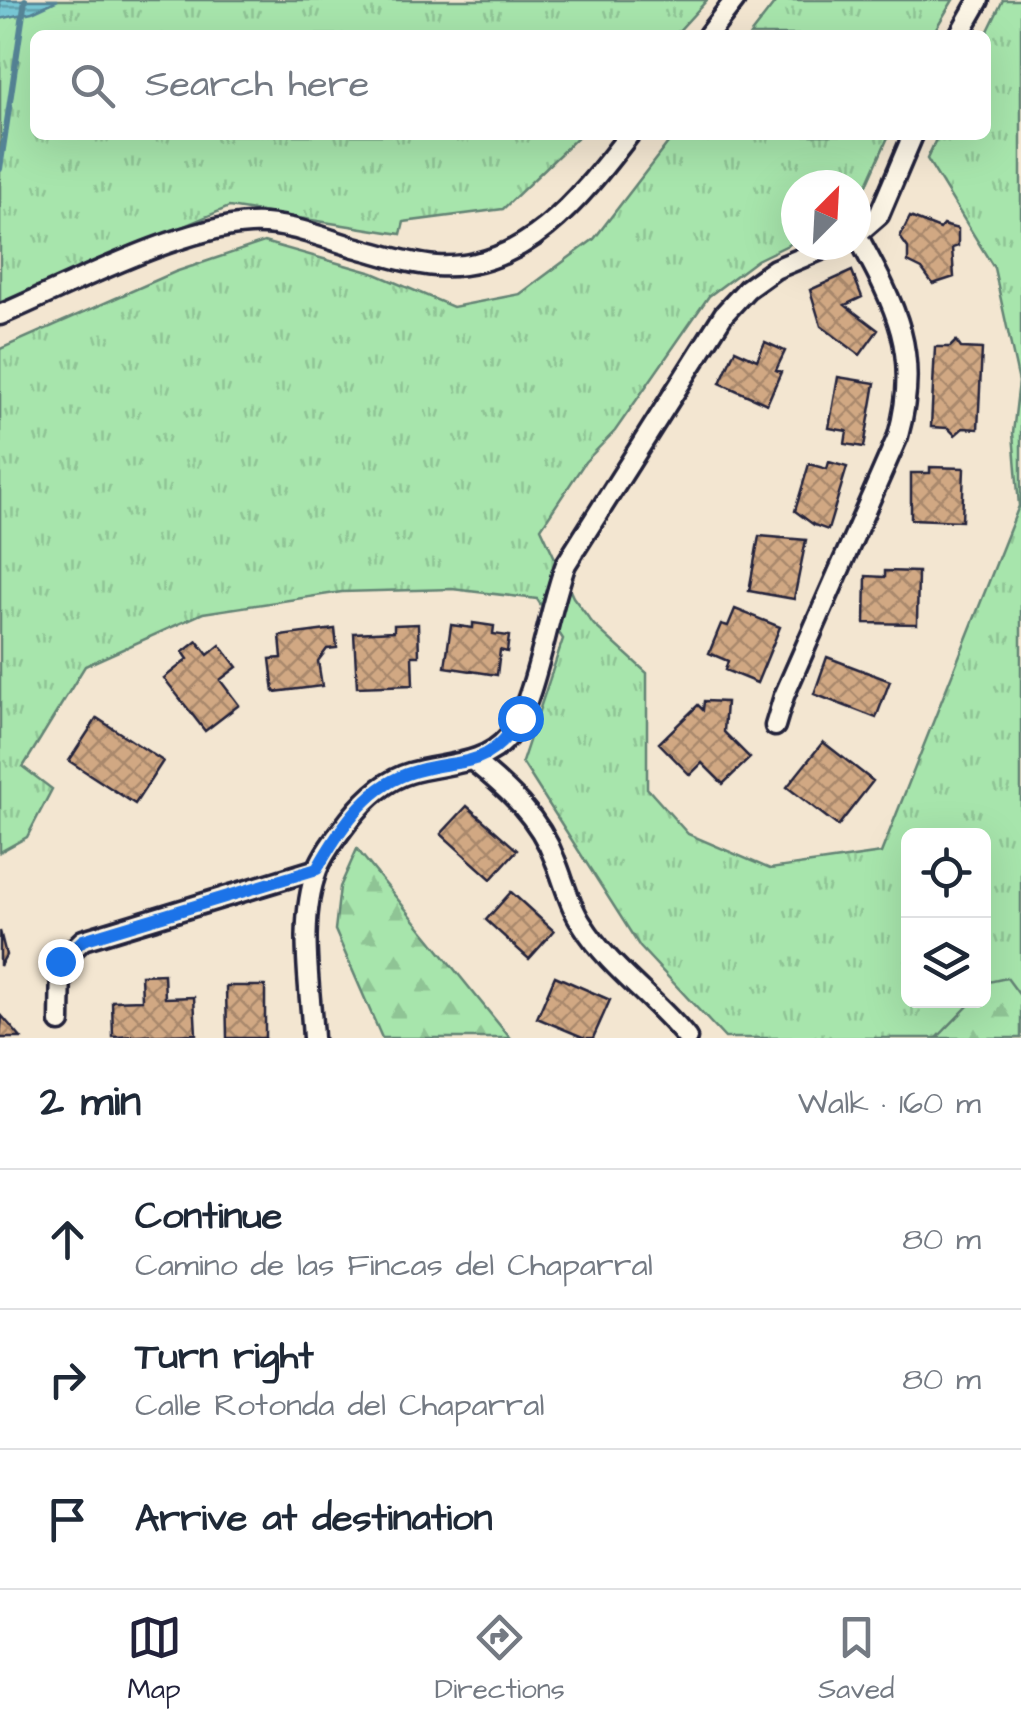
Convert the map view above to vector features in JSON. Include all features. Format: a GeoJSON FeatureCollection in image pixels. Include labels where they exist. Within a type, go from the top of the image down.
{"type":"FeatureCollection","features":[{"type":"Feature","properties":{"kind":"street"},"geometry":{"type":"LineString","coordinates":[[712,30],[736,0]]}},
{"type":"Feature","properties":{"kind":"street"},"geometry":{"type":"LineString","coordinates":[[962,30],[979,0]]}},
{"type":"Feature","properties":{"kind":"street"},"geometry":{"type":"LineString","coordinates":[[0,315],[180,240],[224,227],[281,226],[423,264],[468,265],[493,259],[542,231],[626,140]]}},
{"type":"Feature","properties":{"kind":"street"},"geometry":{"type":"LineString","coordinates":[[871,222],[879,215],[911,140]]}},
{"type":"Feature","properties":{"kind":"street"},"geometry":{"type":"LineString","coordinates":[[313,1038],[308,927],[317,869],[334,839],[379,789],[405,774],[490,754],[509,736],[520,718],[553,596],[566,564],[704,342],[747,289],[774,269],[796,260]]}},
{"type":"Feature","properties":{"kind":"street"},"geometry":{"type":"LineString","coordinates":[[774,726],[892,452],[907,404],[903,332],[893,301],[871,260]]}},
{"type":"Feature","properties":{"kind":"street"},"geometry":{"type":"LineString","coordinates":[[472,760],[510,791],[533,818],[554,856],[580,923],[604,954],[687,1038]]}},
{"type":"Feature","properties":{"kind":"street"},"geometry":{"type":"LineString","coordinates":[[60,1022],[60,961],[83,940],[317,869]]}},
{"type":"Feature","properties":{"kind":"green space"},"geometry":{"type":"Polygon","coordinates":[[[0,0],[707,0],[680,30],[30,30],[30,140],[575,140],[503,209],[404,222],[401,234],[229,207],[0,304],[0,0]]]}},
{"type":"Feature","properties":{"kind":"green space"},"geometry":{"type":"Polygon","coordinates":[[[777,0],[953,0],[935,30],[754,30],[777,0]]]}},
{"type":"Feature","properties":{"kind":"green space"},"geometry":{"type":"Polygon","coordinates":[[[1003,0],[1021,0],[1021,1038],[725,1038],[640,947],[522,762],[563,639],[537,599],[452,589],[342,592],[203,613],[85,666],[23,767],[52,789],[27,837],[0,852],[0,349],[175,272],[264,242],[373,273],[453,307],[520,294],[594,239],[670,140],[887,140],[871,176],[871,170],[781,170],[781,248],[757,260],[709,296],[615,431],[585,462],[541,528],[573,597],[594,625],[647,673],[647,788],[688,834],[770,869],[881,853],[1019,506],[1013,433],[1019,382],[994,268],[927,159],[936,140],[991,140],[988,30],[1003,0]]]}},
{"type":"Feature","properties":{"kind":"green space"},"geometry":{"type":"Polygon","coordinates":[[[357,849],[510,1038],[382,1038],[335,930],[340,887],[357,849]]]}},
{"type":"Feature","properties":{"kind":"green space"},"geometry":{"type":"Polygon","coordinates":[[[1007,978],[1021,997],[1021,1038],[937,1038],[966,1008],[991,1008],[991,981],[1007,978]]]}},
{"type":"Feature","properties":{"kind":"water"},"geometry":{"type":"Polygon","coordinates":[[[0,0],[58,0],[32,12],[0,19],[0,0]]]}},
{"type":"Feature","properties":{"kind":"building"},"geometry":{"type":"Polygon","coordinates":[[[910,217],[940,229],[943,225],[958,229],[958,246],[952,248],[954,277],[933,284],[922,269],[908,262],[908,248],[900,237],[910,217]]]}},
{"type":"Feature","properties":{"kind":"building"},"geometry":{"type":"Polygon","coordinates":[[[852,271],[862,297],[845,305],[878,330],[860,355],[821,326],[810,290],[852,271]]]}},
{"type":"Feature","properties":{"kind":"building"},"geometry":{"type":"Polygon","coordinates":[[[956,341],[961,348],[982,349],[978,429],[963,428],[955,435],[948,428],[931,427],[935,347],[950,347],[956,341]]]}},
{"type":"Feature","properties":{"kind":"building"},"geometry":{"type":"Polygon","coordinates":[[[765,342],[785,351],[767,404],[720,383],[735,350],[757,360],[765,342]]]}},
{"type":"Feature","properties":{"kind":"building"},"geometry":{"type":"Polygon","coordinates":[[[838,377],[875,383],[864,447],[845,444],[847,431],[829,428],[838,377]]]}},
{"type":"Feature","properties":{"kind":"building"},"geometry":{"type":"Polygon","coordinates":[[[829,462],[847,467],[828,530],[795,511],[809,464],[827,469],[829,462]]]}},
{"type":"Feature","properties":{"kind":"building"},"geometry":{"type":"Polygon","coordinates":[[[930,467],[964,468],[962,521],[911,519],[911,473],[930,473],[930,467]]]}},
{"type":"Feature","properties":{"kind":"building"},"geometry":{"type":"Polygon","coordinates":[[[759,536],[806,540],[794,599],[749,591],[759,536]]]}},
{"type":"Feature","properties":{"kind":"building"},"geometry":{"type":"Polygon","coordinates":[[[885,571],[918,572],[917,624],[865,623],[866,576],[885,577],[885,571]]]}},
{"type":"Feature","properties":{"kind":"building"},"geometry":{"type":"Polygon","coordinates":[[[735,609],[780,627],[757,683],[725,670],[728,661],[709,653],[721,624],[728,626],[735,609]]]}},
{"type":"Feature","properties":{"kind":"building"},"geometry":{"type":"Polygon","coordinates":[[[473,623],[494,626],[493,634],[509,636],[507,652],[500,650],[497,675],[445,667],[451,625],[473,628],[473,623]]]}},
{"type":"Feature","properties":{"kind":"building"},"geometry":{"type":"Polygon","coordinates":[[[418,624],[419,656],[412,656],[413,685],[357,687],[354,633],[394,631],[394,625],[418,624]]]}},
{"type":"Feature","properties":{"kind":"building"},"geometry":{"type":"Polygon","coordinates":[[[335,629],[337,648],[327,649],[318,661],[322,686],[274,692],[270,659],[282,658],[280,636],[335,629]]]}},
{"type":"Feature","properties":{"kind":"building"},"geometry":{"type":"Polygon","coordinates":[[[197,641],[208,655],[220,645],[237,667],[220,680],[239,705],[205,731],[164,678],[188,659],[183,652],[197,641]]]}},
{"type":"Feature","properties":{"kind":"building"},"geometry":{"type":"Polygon","coordinates":[[[827,657],[890,681],[876,718],[814,694],[827,657]]]}},
{"type":"Feature","properties":{"kind":"building"},"geometry":{"type":"Polygon","coordinates":[[[704,701],[726,702],[724,732],[750,758],[723,784],[702,763],[690,775],[659,743],[698,705],[703,710],[704,701]]]}},
{"type":"Feature","properties":{"kind":"building"},"geometry":{"type":"Polygon","coordinates":[[[97,718],[163,761],[135,804],[69,761],[97,718]]]}},
{"type":"Feature","properties":{"kind":"building"},"geometry":{"type":"Polygon","coordinates":[[[823,742],[873,781],[838,826],[787,787],[823,742]]]}},
{"type":"Feature","properties":{"kind":"building"},"geometry":{"type":"Polygon","coordinates":[[[467,806],[517,850],[491,879],[441,834],[467,806]]]}},
{"type":"Feature","properties":{"kind":"building"},"geometry":{"type":"Polygon","coordinates":[[[511,892],[554,931],[529,959],[486,920],[511,892]]]}},
{"type":"Feature","properties":{"kind":"building"},"geometry":{"type":"Polygon","coordinates":[[[0,931],[6,955],[0,966],[0,931]]]}},
{"type":"Feature","properties":{"kind":"building"},"geometry":{"type":"Polygon","coordinates":[[[164,974],[165,998],[194,997],[196,1034],[113,1037],[112,1001],[142,1000],[141,975],[164,974]]]}},
{"type":"Feature","properties":{"kind":"building"},"geometry":{"type":"Polygon","coordinates":[[[555,976],[610,1000],[593,1038],[537,1018],[555,976]]]}},
{"type":"Feature","properties":{"kind":"building"},"geometry":{"type":"Polygon","coordinates":[[[226,986],[265,986],[265,1038],[227,1038],[226,986]]]}},
{"type":"Feature","properties":{"kind":"building"},"geometry":{"type":"Polygon","coordinates":[[[2,1016],[15,1031],[21,1038],[0,1038],[2,1016]]]}},
{"type":"Feature","properties":{"kind":"waterway"},"geometry":{"type":"LineString","coordinates":[[0,169],[25,0]]}},
{"type":"Feature","properties":{"kind":"route"},"geometry":{"type":"LineString","coordinates":[[60,961],[83,940],[317,869],[334,839],[379,789],[405,774],[490,754],[509,736],[520,718]]}}]}
